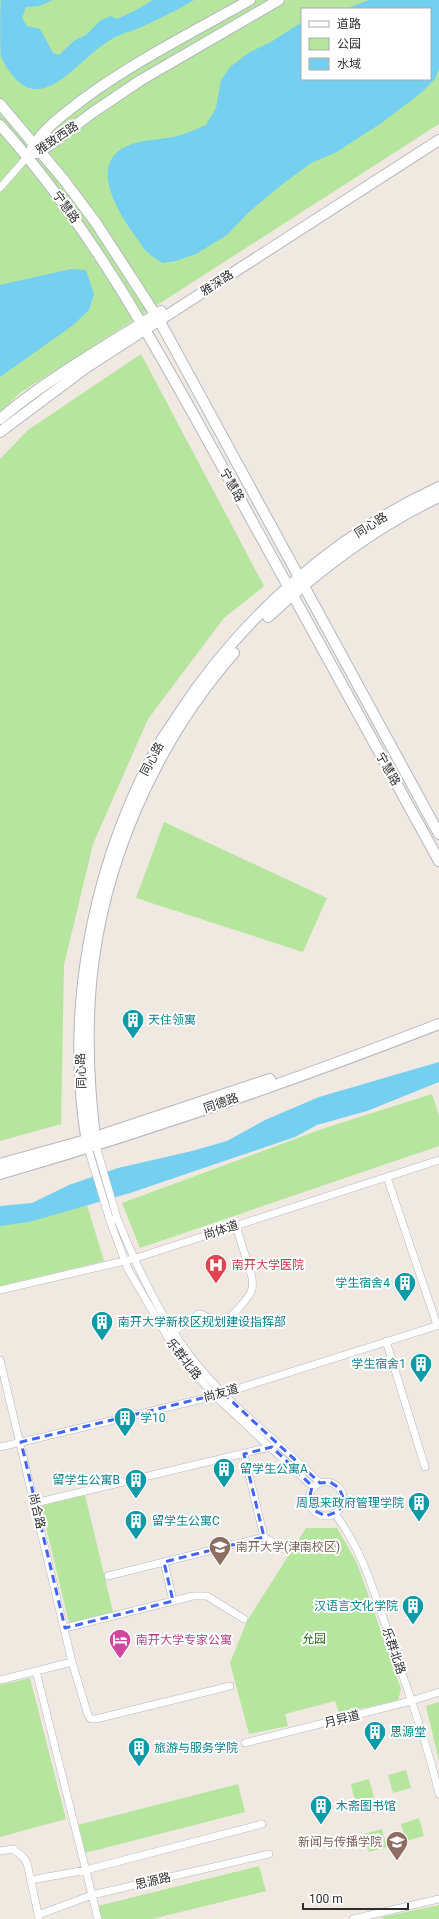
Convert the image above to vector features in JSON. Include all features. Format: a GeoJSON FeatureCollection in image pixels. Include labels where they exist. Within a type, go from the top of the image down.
{"type":"FeatureCollection","features":[{"type":"Feature","properties":{"kind":"main road","name":"雅致西路"},"geometry":{"type":"LineString","coordinates":[[34,150],[48,128],[96,90],[141,60],[250,0]]}},
{"type":"Feature","properties":{"kind":"main road","name":"雅致西路"},"geometry":{"type":"LineString","coordinates":[[34,150],[50,145],[92,113],[141,80],[279,0]]}},
{"type":"Feature","properties":{"kind":"main road","name":"宁慧路"},"geometry":{"type":"LineString","coordinates":[[0,104],[23,130],[86,235],[144,326],[439,862]]}},
{"type":"Feature","properties":{"kind":"main road","name":"宁慧路"},"geometry":{"type":"LineString","coordinates":[[0,126],[17,144],[34,150],[96,223],[157,317],[439,834]]}},
{"type":"Feature","properties":{"kind":"main road"},"geometry":{"type":"LineString","coordinates":[[23,130],[36,134],[48,128]]}},
{"type":"Feature","properties":{"kind":"main road","name":"雅深路"},"geometry":{"type":"LineString","coordinates":[[0,432],[157,317],[439,133]]}},
{"type":"Feature","properties":{"kind":"main road","name":"雅深路"},"geometry":{"type":"LineString","coordinates":[[157,317],[439,140]]}},
{"type":"Feature","properties":{"kind":"main road","name":"雅深路"},"geometry":{"type":"LineString","coordinates":[[0,419],[45,384],[144,326]]}},
{"type":"Feature","properties":{"kind":"main road","name":"同心路"},"geometry":{"type":"LineString","coordinates":[[91,1143],[80,1072],[82,1002],[91,932],[102,881],[115,840],[154,752],[199,683],[242,633],[346,540],[382,517],[439,487]]}},
{"type":"Feature","properties":{"kind":"main road","name":"同心路"},"geometry":{"type":"LineString","coordinates":[[301,581],[398,519],[439,497]]}},
{"type":"Feature","properties":{"kind":"main road","name":"同德路"},"geometry":{"type":"LineString","coordinates":[[0,1174],[231,1093],[439,1017]]}},
{"type":"Feature","properties":{"kind":"main road","name":"同德路"},"geometry":{"type":"LineString","coordinates":[[0,1164],[91,1143],[233,1100],[439,1024]]}},
{"type":"Feature","properties":{"kind":"street"},"geometry":{"type":"LineString","coordinates":[[0,188],[34,150]]}},
{"type":"Feature","properties":{"kind":"street"},"geometry":{"type":"LineString","coordinates":[[91,1143],[102,1169],[109,1204]]}},
{"type":"Feature","properties":{"kind":"street"},"geometry":{"type":"LineString","coordinates":[[91,1143],[95,1172],[109,1204]]}},
{"type":"Feature","properties":{"kind":"street","name":"尚体道"},"geometry":{"type":"LineString","coordinates":[[0,1290],[133,1259],[439,1160]]}},
{"type":"Feature","properties":{"kind":"street"},"geometry":{"type":"LineString","coordinates":[[387,1177],[438,1325]]}},
{"type":"Feature","properties":{"kind":"street","name":"乐群北路"},"geometry":{"type":"LineString","coordinates":[[109,1204],[125,1261],[145,1301],[179,1355],[214,1396],[272,1447],[313,1487]]}},
{"type":"Feature","properties":{"kind":"street","name":"乐群北路"},"geometry":{"type":"LineString","coordinates":[[113,1219],[146,1285],[191,1357],[223,1393],[320,1483]]}},
{"type":"Feature","properties":{"kind":"street"},"geometry":{"type":"LineString","coordinates":[[167,1336],[199,1314],[204,1314],[217,1322],[222,1322],[231,1316],[251,1293],[253,1284],[252,1277],[236,1226]]}},
{"type":"Feature","properties":{"kind":"street","name":"尚友道"},"geometry":{"type":"LineString","coordinates":[[0,1447],[214,1396],[438,1325]]}},
{"type":"Feature","properties":{"kind":"street"},"geometry":{"type":"LineString","coordinates":[[386,1342],[425,1466]]}},
{"type":"Feature","properties":{"kind":"street","name":"尚合路"},"geometry":{"type":"LineString","coordinates":[[0,1360],[21,1442],[72,1662],[88,1715],[91,1719],[230,1686]]}},
{"type":"Feature","properties":{"kind":"street"},"geometry":{"type":"LineString","coordinates":[[35,1503],[280,1445]]}},
{"type":"Feature","properties":{"kind":"street"},"geometry":{"type":"LineString","coordinates":[[244,1454],[264,1537]]}},
{"type":"Feature","properties":{"kind":"street"},"geometry":{"type":"LineString","coordinates":[[330,1482],[335,1484],[342,1492],[342,1507],[335,1514],[326,1516],[313,1510],[310,1506],[309,1496],[313,1487],[320,1483],[330,1482]]}},
{"type":"Feature","properties":{"kind":"street","name":"乐群北路"},"geometry":{"type":"LineString","coordinates":[[335,1514],[344,1526],[365,1567],[419,1721],[439,1794]]}},
{"type":"Feature","properties":{"kind":"street"},"geometry":{"type":"LineString","coordinates":[[108,1576],[264,1537],[284,1549]]}},
{"type":"Feature","properties":{"kind":"street"},"geometry":{"type":"LineString","coordinates":[[164,1562],[173,1601]]}},
{"type":"Feature","properties":{"kind":"street"},"geometry":{"type":"LineString","coordinates":[[65,1628],[193,1596],[207,1596],[244,1619]]}},
{"type":"Feature","properties":{"kind":"street"},"geometry":{"type":"LineString","coordinates":[[0,1680],[72,1662]]}},
{"type":"Feature","properties":{"kind":"street"},"geometry":{"type":"LineString","coordinates":[[36,1671],[98,1919]]}},
{"type":"Feature","properties":{"kind":"street","name":"月异道"},"geometry":{"type":"LineString","coordinates":[[245,1743],[411,1701],[439,1692]]}},
{"type":"Feature","properties":{"kind":"street"},"geometry":{"type":"LineString","coordinates":[[31,1880],[86,1870],[262,1824]]}},
{"type":"Feature","properties":{"kind":"street"},"geometry":{"type":"LineString","coordinates":[[0,1851],[13,1848],[24,1857],[27,1862],[39,1917]]}},
{"type":"Feature","properties":{"kind":"street","name":"思源路"},"geometry":{"type":"LineString","coordinates":[[39,1917],[92,1895],[270,1854]]}},
{"type":"Feature","properties":{"kind":"street"},"geometry":{"type":"LineString","coordinates":[[353,1919],[439,1899]]}},
{"type":"Feature","properties":{"kind":"highlighted area"},"geometry":{"type":"Polygon","coordinates":[[[223,1393],[320,1483],[330,1482],[339,1488],[343,1497],[339,1511],[326,1516],[313,1510],[309,1501],[312,1486],[272,1447],[244,1454],[264,1537],[164,1562],[173,1601],[65,1628],[21,1442],[223,1393]]]}},
{"type":"Feature","properties":{"kind":"green space"},"geometry":{"type":"Polygon","coordinates":[[[0,0],[439,0],[439,124],[20,393],[0,412],[0,0]]]}},
{"type":"Feature","properties":{"kind":"green space"},"geometry":{"type":"Polygon","coordinates":[[[141,354],[264,586],[224,618],[148,719],[93,844],[64,965],[61,1124],[0,1141],[0,459],[28,430],[141,354]]]}},
{"type":"Feature","properties":{"kind":"green space"},"geometry":{"type":"Polygon","coordinates":[[[164,822],[327,898],[303,952],[136,898],[164,822]]]}},
{"type":"Feature","properties":{"kind":"green space"},"geometry":{"type":"Polygon","coordinates":[[[432,1094],[439,1116],[439,1146],[140,1248],[122,1203],[322,1129],[432,1094]]]}},
{"type":"Feature","properties":{"kind":"green space"},"geometry":{"type":"Polygon","coordinates":[[[87,1205],[104,1261],[0,1286],[0,1224],[87,1205]]]}},
{"type":"Feature","properties":{"kind":"green space"},"geometry":{"type":"Polygon","coordinates":[[[85,1495],[113,1612],[69,1623],[41,1506],[85,1495]]]}},
{"type":"Feature","properties":{"kind":"green space","name":"允园"},"geometry":{"type":"Polygon","coordinates":[[[306,1528],[337,1528],[357,1563],[401,1689],[398,1701],[339,1713],[335,1701],[285,1714],[288,1726],[249,1734],[230,1663],[247,1621],[306,1528]]]}},
{"type":"Feature","properties":{"kind":"green space"},"geometry":{"type":"Polygon","coordinates":[[[30,1678],[66,1819],[0,1837],[0,1685],[30,1678]]]}},
{"type":"Feature","properties":{"kind":"green space"},"geometry":{"type":"Polygon","coordinates":[[[439,1702],[439,1761],[426,1706],[439,1702]]]}},
{"type":"Feature","properties":{"kind":"green space"},"geometry":{"type":"Polygon","coordinates":[[[406,1770],[411,1788],[393,1793],[388,1775],[406,1770]]]}},
{"type":"Feature","properties":{"kind":"green space"},"geometry":{"type":"Polygon","coordinates":[[[369,1779],[374,1797],[355,1802],[351,1784],[369,1779]]]}},
{"type":"Feature","properties":{"kind":"green space"},"geometry":{"type":"Polygon","coordinates":[[[238,1784],[245,1812],[85,1853],[78,1825],[238,1784]]]}},
{"type":"Feature","properties":{"kind":"green space"},"geometry":{"type":"Polygon","coordinates":[[[419,1818],[424,1836],[406,1841],[401,1824],[419,1818]]]}},
{"type":"Feature","properties":{"kind":"green space"},"geometry":{"type":"Polygon","coordinates":[[[382,1829],[387,1847],[369,1852],[364,1834],[382,1829]]]}},
{"type":"Feature","properties":{"kind":"green space"},"geometry":{"type":"Polygon","coordinates":[[[259,1866],[266,1891],[152,1919],[101,1919],[98,1906],[259,1866]]]}},
{"type":"Feature","properties":{"kind":"green space"},"geometry":{"type":"Polygon","coordinates":[[[439,1905],[439,1919],[383,1919],[382,1917],[439,1905]]]}},
{"type":"Feature","properties":{"kind":"water"},"geometry":{"type":"Polygon","coordinates":[[[1,0],[53,0],[39,6],[26,7],[22,18],[27,26],[40,29],[53,53],[59,55],[75,40],[86,35],[101,20],[111,16],[117,19],[153,0],[194,0],[152,22],[115,37],[55,83],[42,89],[28,88],[15,78],[1,57],[1,0]]]}},
{"type":"Feature","properties":{"kind":"water"},"geometry":{"type":"Polygon","coordinates":[[[369,0],[439,0],[439,69],[435,79],[421,93],[380,124],[335,153],[311,163],[249,212],[227,235],[196,254],[176,261],[162,263],[144,249],[115,203],[110,190],[108,177],[109,165],[115,154],[127,146],[139,142],[178,136],[206,125],[216,108],[221,80],[230,67],[250,52],[271,42],[301,23],[301,80],[431,80],[431,8],[349,8],[369,0]]]}},
{"type":"Feature","properties":{"kind":"water"},"geometry":{"type":"Polygon","coordinates":[[[71,269],[86,270],[94,294],[89,310],[72,326],[0,377],[0,285],[71,269]]]}},
{"type":"Feature","properties":{"kind":"water"},"geometry":{"type":"Polygon","coordinates":[[[439,1062],[439,1082],[367,1111],[317,1125],[295,1137],[130,1193],[29,1222],[0,1226],[0,1206],[32,1203],[69,1185],[118,1168],[192,1151],[227,1141],[265,1120],[319,1097],[439,1062]]]}},
{"type":"Feature","properties":{"kind":"place","name":"天住领寓"},"geometry":{"type":"Point","coordinates":[133,1040]}},
{"type":"Feature","properties":{"kind":"place","name":"南开大学医院"},"geometry":{"type":"Point","coordinates":[216,1284]}},
{"type":"Feature","properties":{"kind":"place","name":"学生宿舍4"},"geometry":{"type":"Point","coordinates":[405,1302]}},
{"type":"Feature","properties":{"kind":"place","name":"南开大学新校区规划建设指挥部"},"geometry":{"type":"Point","coordinates":[102,1342]}},
{"type":"Feature","properties":{"kind":"place","name":"学生宿舍1"},"geometry":{"type":"Point","coordinates":[421,1384]}},
{"type":"Feature","properties":{"kind":"place","name":"学10"},"geometry":{"type":"Point","coordinates":[125,1438]}},
{"type":"Feature","properties":{"kind":"place","name":"留学生公寓A"},"geometry":{"type":"Point","coordinates":[224,1488]}},
{"type":"Feature","properties":{"kind":"place","name":"留学生公寓B"},"geometry":{"type":"Point","coordinates":[136,1500]}},
{"type":"Feature","properties":{"kind":"place","name":"周恩来政府管理学院"},"geometry":{"type":"Point","coordinates":[419,1522]}},
{"type":"Feature","properties":{"kind":"place","name":"留学生公寓C"},"geometry":{"type":"Point","coordinates":[136,1540]}},
{"type":"Feature","properties":{"kind":"place","name":"南开大学(津南校区)"},"geometry":{"type":"Point","coordinates":[220,1566]}},
{"type":"Feature","properties":{"kind":"place","name":"汉语言文化学院"},"geometry":{"type":"Point","coordinates":[413,1626]}},
{"type":"Feature","properties":{"kind":"place","name":"南开大学专家公寓"},"geometry":{"type":"Point","coordinates":[120,1660]}},
{"type":"Feature","properties":{"kind":"place","name":"思源堂"},"geometry":{"type":"Point","coordinates":[375,1752]}},
{"type":"Feature","properties":{"kind":"place","name":"旅游与服务学院"},"geometry":{"type":"Point","coordinates":[139,1768]}},
{"type":"Feature","properties":{"kind":"place","name":"木斋图书馆"},"geometry":{"type":"Point","coordinates":[321,1826]}},
{"type":"Feature","properties":{"kind":"place","name":"新闻与传播学院"},"geometry":{"type":"Point","coordinates":[397,1862]}}]}
